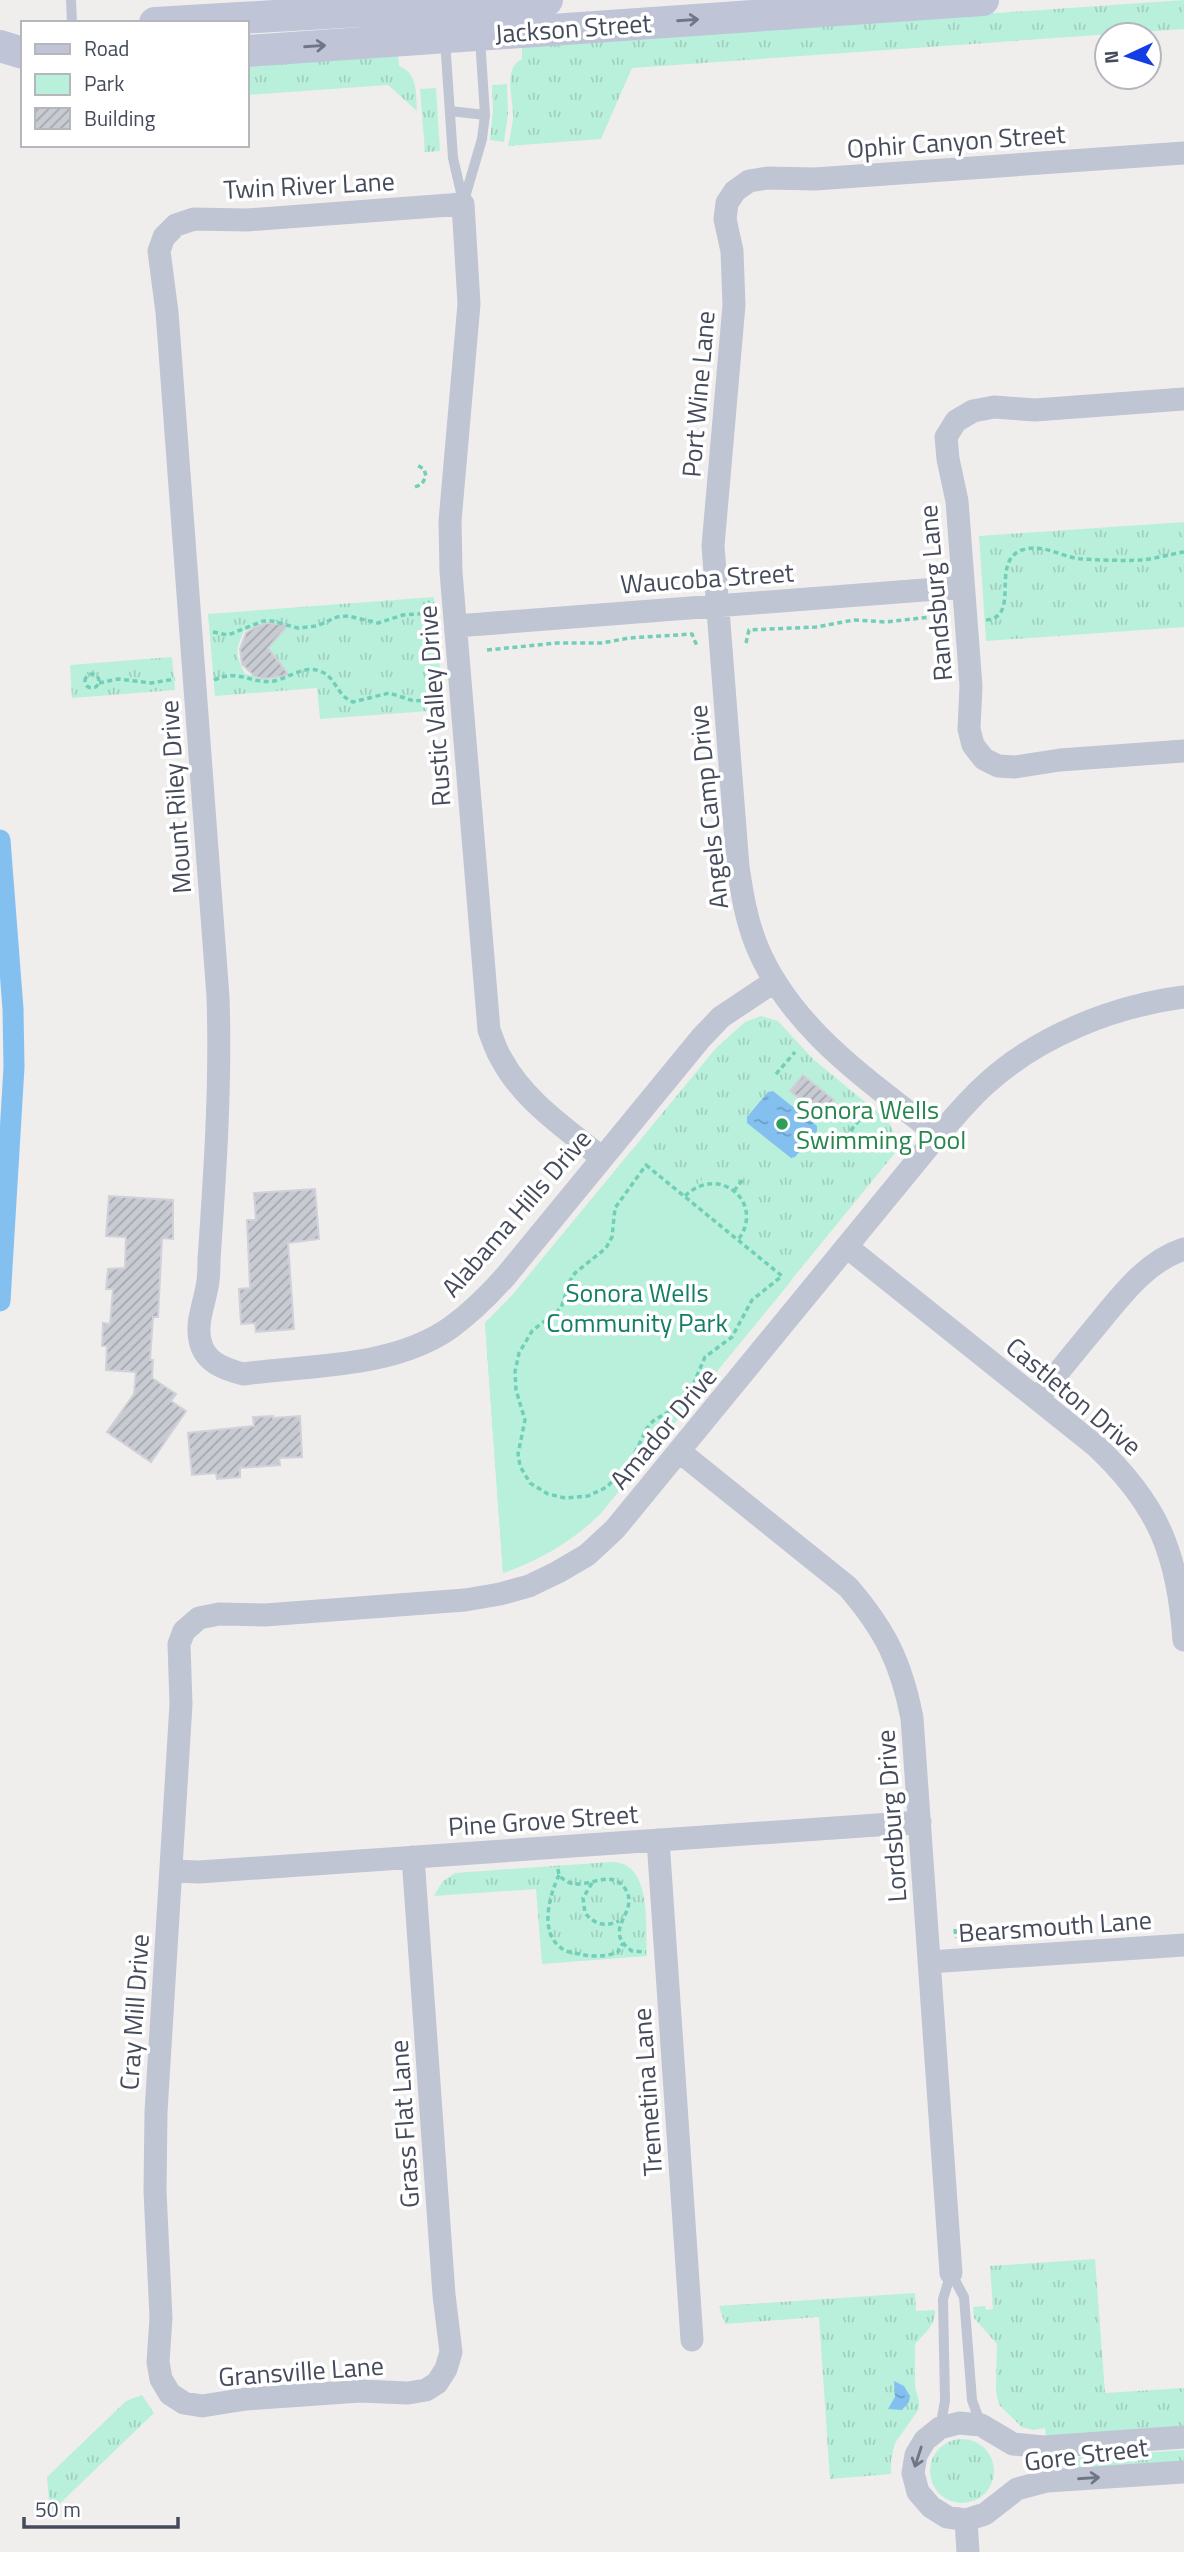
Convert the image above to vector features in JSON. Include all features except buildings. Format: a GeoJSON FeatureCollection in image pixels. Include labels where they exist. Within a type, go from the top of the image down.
{"type":"FeatureCollection","features":[{"type":"Feature","properties":{"kind":"street","name":"Jackson Street"},"geometry":{"type":"LineString","coordinates":[[248,51],[463,17],[547,0]]}},
{"type":"Feature","properties":{"kind":"street","name":"Jackson Street"},"geometry":{"type":"LineString","coordinates":[[248,21],[983,0]]}},
{"type":"Feature","properties":{"kind":"street"},"geometry":{"type":"LineString","coordinates":[[0,37],[21,32]]}},
{"type":"Feature","properties":{"kind":"street"},"geometry":{"type":"LineString","coordinates":[[0,46],[21,52]]}},
{"type":"Feature","properties":{"kind":"street","name":"Ophir Canyon Street"},"geometry":{"type":"LineString","coordinates":[[735,191],[749,181],[768,178],[815,179],[1184,153]]}},
{"type":"Feature","properties":{"kind":"street","name":"Port Wine Lane"},"geometry":{"type":"LineString","coordinates":[[717,606],[713,546],[734,305],[732,251],[725,219],[727,203],[735,191]]}},
{"type":"Feature","properties":{"kind":"street","name":"Twin River Lane"},"geometry":{"type":"LineString","coordinates":[[164,237],[176,225],[194,219],[247,219],[463,204]]}},
{"type":"Feature","properties":{"kind":"street","name":"Rustic Valley Drive"},"geometry":{"type":"LineString","coordinates":[[463,204],[469,304],[450,522],[489,1030],[502,1060],[520,1086],[602,1158]]}},
{"type":"Feature","properties":{"kind":"street","name":"Mount Riley Drive"},"geometry":{"type":"LineString","coordinates":[[164,237],[159,251],[159,266],[168,323],[218,997],[219,1116],[208,1285],[199,1339],[205,1353]]}},
{"type":"Feature","properties":{"kind":"street","name":"Randsburg Lane"},"geometry":{"type":"LineString","coordinates":[[1184,399],[1035,410],[994,407],[973,411],[956,421],[946,437],[957,500],[971,686],[969,729],[973,746],[984,759],[998,766],[1184,751]]}},
{"type":"Feature","properties":{"kind":"street","name":"Waucoba Street"},"geometry":{"type":"LineString","coordinates":[[456,626],[963,587]]}},
{"type":"Feature","properties":{"kind":"street","name":"Angels Camp Drive"},"geometry":{"type":"LineString","coordinates":[[717,606],[738,867],[744,906],[752,932],[775,981],[795,1011],[832,1050],[938,1135]]}},
{"type":"Feature","properties":{"kind":"street","name":"Alabama Hills Drive"},"geometry":{"type":"LineString","coordinates":[[205,1353],[222,1368],[243,1374],[381,1357],[447,1329],[482,1303],[701,1038],[721,1017],[775,981]]}},
{"type":"Feature","properties":{"kind":"street","name":"Amador Drive"},"geometry":{"type":"LineString","coordinates":[[184,1631],[199,1618],[219,1614],[265,1615],[466,1600],[529,1586],[558,1572],[596,1546],[615,1529],[938,1135],[987,1083],[1020,1058],[1055,1038],[1130,1008],[1184,996]]}},
{"type":"Feature","properties":{"kind":"street","name":"Castleton Drive"},"geometry":{"type":"LineString","coordinates":[[847,1247],[1096,1446],[1119,1468],[1151,1511],[1173,1562],[1179,1586],[1184,1640]]}},
{"type":"Feature","properties":{"kind":"street"},"geometry":{"type":"LineString","coordinates":[[1037,1399],[1139,1277],[1184,1248]]}},
{"type":"Feature","properties":{"kind":"street","name":"Lordsburg Drive"},"geometry":{"type":"LineString","coordinates":[[680,1452],[848,1587],[889,1644],[905,1681],[912,1718],[951,2273]]}},
{"type":"Feature","properties":{"kind":"street","name":"Cray Mill Drive"},"geometry":{"type":"LineString","coordinates":[[170,2394],[161,2379],[158,2362],[160,2318],[155,2191],[159,2047],[181,1704],[180,1644],[184,1631]]}},
{"type":"Feature","properties":{"kind":"street","name":"Pine Grove Street"},"geometry":{"type":"LineString","coordinates":[[171,1871],[199,1872],[920,1822]]}},
{"type":"Feature","properties":{"kind":"street","name":"Tremetina Lane"},"geometry":{"type":"LineString","coordinates":[[658,1840],[692,2340]]}},
{"type":"Feature","properties":{"kind":"street","name":"Grass Flat Lane"},"geometry":{"type":"LineString","coordinates":[[413,1857],[444,2295],[451,2352],[446,2369],[437,2383]]}},
{"type":"Feature","properties":{"kind":"street","name":"Bearsmouth Lane"},"geometry":{"type":"LineString","coordinates":[[929,1962],[1184,1945]]}},
{"type":"Feature","properties":{"kind":"street","name":"Gransville Lane"},"geometry":{"type":"LineString","coordinates":[[170,2394],[184,2403],[202,2406],[246,2399],[360,2391],[408,2393],[426,2390],[437,2383]]}},
{"type":"Feature","properties":{"kind":"street"},"geometry":{"type":"LineString","coordinates":[[968,2552],[966,2519],[947,2517],[931,2507],[918,2492],[914,2473],[916,2455],[925,2440],[940,2428],[959,2423],[981,2425]]}},
{"type":"Feature","properties":{"kind":"street","name":"Gore Street"},"geometry":{"type":"LineString","coordinates":[[981,2425],[1013,2444],[1044,2447],[1184,2437]]}},
{"type":"Feature","properties":{"kind":"street","name":"Gore Street"},"geometry":{"type":"LineString","coordinates":[[966,2519],[985,2514],[1017,2489],[1046,2481],[1184,2472]]}},
{"type":"Feature","properties":{"kind":"lane"},"geometry":{"type":"LineString","coordinates":[[71,0],[72,21]]}},
{"type":"Feature","properties":{"kind":"lane","name":"Rustic Valley Drive"},"geometry":{"type":"LineString","coordinates":[[463,17],[450,111],[453,158],[463,204]]}},
{"type":"Feature","properties":{"kind":"lane","name":"Rustic Valley Drive"},"geometry":{"type":"LineString","coordinates":[[463,17],[485,115],[482,139],[463,204]]}},
{"type":"Feature","properties":{"kind":"lane"},"geometry":{"type":"LineString","coordinates":[[450,111],[485,115]]}},
{"type":"Feature","properties":{"kind":"lane","name":"Lordsburg Drive"},"geometry":{"type":"LineString","coordinates":[[951,2273],[964,2297],[972,2400],[981,2425]]}},
{"type":"Feature","properties":{"kind":"lane","name":"Lordsburg Drive"},"geometry":{"type":"LineString","coordinates":[[940,2428],[945,2401],[943,2299],[951,2273]]}},
{"type":"Feature","properties":{"kind":"lane"},"geometry":{"type":"LineString","coordinates":[[944,2337],[967,2336]]}},
{"type":"Feature","properties":{"kind":"path"},"geometry":{"type":"LineString","coordinates":[[415,487],[422,484],[426,476],[424,469],[417,465]]}},
{"type":"Feature","properties":{"kind":"path"},"geometry":{"type":"LineString","coordinates":[[985,620],[998,617],[1002,613],[1004,578],[1013,556],[1021,550],[1047,549],[1079,559],[1141,560],[1184,552]]}},
{"type":"Feature","properties":{"kind":"path"},"geometry":{"type":"LineString","coordinates":[[210,631],[228,635],[263,621],[298,628],[317,626],[337,617],[348,616],[378,623],[403,615],[435,613]]}},
{"type":"Feature","properties":{"kind":"path"},"geometry":{"type":"LineString","coordinates":[[746,643],[749,630],[816,627],[854,620],[886,622],[939,616],[941,628]]}},
{"type":"Feature","properties":{"kind":"path"},"geometry":{"type":"LineString","coordinates":[[487,650],[692,634],[697,646]]}},
{"type":"Feature","properties":{"kind":"path"},"geometry":{"type":"LineString","coordinates":[[214,680],[238,675],[275,681],[299,671],[317,670],[325,673],[343,696],[353,702],[389,692],[414,701],[442,698]]}},
{"type":"Feature","properties":{"kind":"path"},"geometry":{"type":"LineString","coordinates":[[99,683],[118,678],[151,683],[174,679]]}},
{"type":"Feature","properties":{"kind":"path"},"geometry":{"type":"LineString","coordinates":[[776,1074],[795,1052]]}},
{"type":"Feature","properties":{"kind":"path"},"geometry":{"type":"LineString","coordinates":[[845,1137],[867,1111]]}},
{"type":"Feature","properties":{"kind":"path"},"geometry":{"type":"LineString","coordinates":[[646,1165],[684,1196],[782,1276],[752,1300],[732,1337],[705,1357],[686,1401],[646,1428],[631,1461],[616,1480],[596,1494],[565,1498],[548,1494],[530,1483],[520,1466],[518,1454],[526,1420],[516,1390],[515,1372],[519,1353],[527,1337],[557,1313],[564,1303],[575,1273],[606,1248],[612,1237],[614,1213],[619,1201],[646,1165]]}},
{"type":"Feature","properties":{"kind":"path"},"geometry":{"type":"LineString","coordinates":[[734,1191],[744,1178]]}},
{"type":"Feature","properties":{"kind":"path"},"geometry":{"type":"LineString","coordinates":[[684,1196],[708,1181],[734,1191],[749,1214],[746,1227],[738,1240]]}},
{"type":"Feature","properties":{"kind":"path"},"geometry":{"type":"LineString","coordinates":[[558,1866],[559,1875],[550,1900],[549,1919],[552,1935],[561,1948],[587,1955],[604,1955],[618,1952],[623,1943]]}},
{"type":"Feature","properties":{"kind":"path"},"geometry":{"type":"LineString","coordinates":[[559,1875],[569,1884],[592,1883],[602,1879],[614,1880],[624,1887],[629,1903],[619,1932],[623,1943],[632,1951],[647,1952]]}},
{"type":"Feature","properties":{"kind":"path"},"geometry":{"type":"LineString","coordinates":[[592,1883],[583,1898],[585,1913],[593,1921],[603,1925],[621,1920]]}},
{"type":"Feature","properties":{"kind":"green space"},"geometry":{"type":"Polygon","coordinates":[[[1184,0],[1184,29],[1163,30],[1163,21],[1093,21],[1093,35],[632,68],[601,139],[508,146],[513,118],[510,85],[512,69],[522,59],[522,46],[1184,0]]]}},
{"type":"Feature","properties":{"kind":"green space"},"geometry":{"type":"Polygon","coordinates":[[[398,56],[399,66],[413,79],[417,111],[388,85],[248,95],[248,66],[398,56]]]}},
{"type":"Feature","properties":{"kind":"green space"},"geometry":{"type":"Polygon","coordinates":[[[507,84],[508,114],[504,142],[490,140],[492,85],[507,84]]]}},
{"type":"Feature","properties":{"kind":"green space"},"geometry":{"type":"Polygon","coordinates":[[[436,88],[440,151],[425,152],[420,89],[436,88]]]}},
{"type":"Feature","properties":{"kind":"green space"},"geometry":{"type":"Polygon","coordinates":[[[1184,522],[1184,627],[986,641],[979,536],[1184,522]]]}},
{"type":"Feature","properties":{"kind":"green space"},"geometry":{"type":"Polygon","coordinates":[[[434,597],[443,710],[320,719],[317,688],[215,696],[208,614],[434,597]],[[267,623],[244,631],[237,652],[239,662],[245,674],[270,679],[287,672],[279,662],[262,663],[267,623]]]}},
{"type":"Feature","properties":{"kind":"green space"},"geometry":{"type":"Polygon","coordinates":[[[172,657],[175,690],[72,698],[70,665],[172,657]]]}},
{"type":"Feature","properties":{"kind":"green space","name":"Sonora Wells Community Park"},"geometry":{"type":"Polygon","coordinates":[[[761,1016],[778,1021],[813,1059],[888,1121],[897,1139],[895,1153],[600,1514],[554,1549],[503,1573],[485,1323],[516,1291],[716,1048],[745,1022],[761,1016]]]}},
{"type":"Feature","properties":{"kind":"green space","name":"Sonora Wells Community Park"},"geometry":{"type":"Polygon","coordinates":[[[632,1150],[683,1192],[701,1182],[703,1176],[708,1174],[738,1191],[747,1206],[757,1213],[755,1218],[749,1220],[749,1227],[742,1240],[791,1281],[600,1514],[554,1549],[503,1573],[485,1323],[509,1299],[632,1150]]]}},
{"type":"Feature","properties":{"kind":"green space"},"geometry":{"type":"Polygon","coordinates":[[[611,1862],[625,1865],[634,1872],[640,1884],[646,1913],[647,1956],[542,1964],[536,1889],[434,1896],[442,1882],[455,1873],[611,1862]]]}},
{"type":"Feature","properties":{"kind":"green space"},"geometry":{"type":"Polygon","coordinates":[[[1095,2259],[1105,2393],[1184,2388],[1184,2427],[1046,2437],[1045,2428],[1033,2430],[1022,2427],[999,2405],[996,2391],[997,2344],[974,2318],[973,2307],[985,2306],[986,2310],[993,2309],[990,2266],[1095,2259]]]}},
{"type":"Feature","properties":{"kind":"green space"},"geometry":{"type":"Polygon","coordinates":[[[915,2293],[916,2311],[935,2310],[935,2315],[929,2329],[915,2344],[915,2387],[919,2409],[895,2443],[891,2474],[830,2479],[819,2317],[725,2324],[719,2306],[915,2293]]]}},
{"type":"Feature","properties":{"kind":"green space"},"geometry":{"type":"Polygon","coordinates":[[[142,2395],[154,2413],[50,2513],[47,2477],[126,2401],[142,2395]]]}},
{"type":"Feature","properties":{"kind":"green space"},"geometry":{"type":"Polygon","coordinates":[[[962,2439],[980,2445],[988,2453],[994,2471],[988,2489],[980,2497],[962,2503],[944,2497],[936,2489],[930,2471],[936,2453],[944,2445],[962,2439]]]}},
{"type":"Feature","properties":{"kind":"green space"},"geometry":{"type":"Polygon","coordinates":[[[1184,2450],[1184,2461],[1043,2471],[1039,2466],[1042,2460],[1184,2450]]]}},
{"type":"Feature","properties":{"kind":"water","name":"Sonora Wells Swimming Pool"},"geometry":{"type":"Polygon","coordinates":[[[773,1091],[817,1126],[817,1131],[795,1157],[791,1158],[747,1123],[747,1117],[768,1092],[773,1091]]]}},
{"type":"Feature","properties":{"kind":"water"},"geometry":{"type":"Polygon","coordinates":[[[894,2381],[904,2386],[910,2396],[909,2402],[902,2410],[888,2409],[895,2397],[894,2381]]]}},
{"type":"Feature","properties":{"kind":"waterway"},"geometry":{"type":"LineString","coordinates":[[0,840],[13,1009],[14,1067],[0,1301]]}},
{"type":"Feature","properties":{"kind":"place","name":"Sonora Wells Swimming Pool"},"geometry":{"type":"Point","coordinates":[782,1124]}}]}
